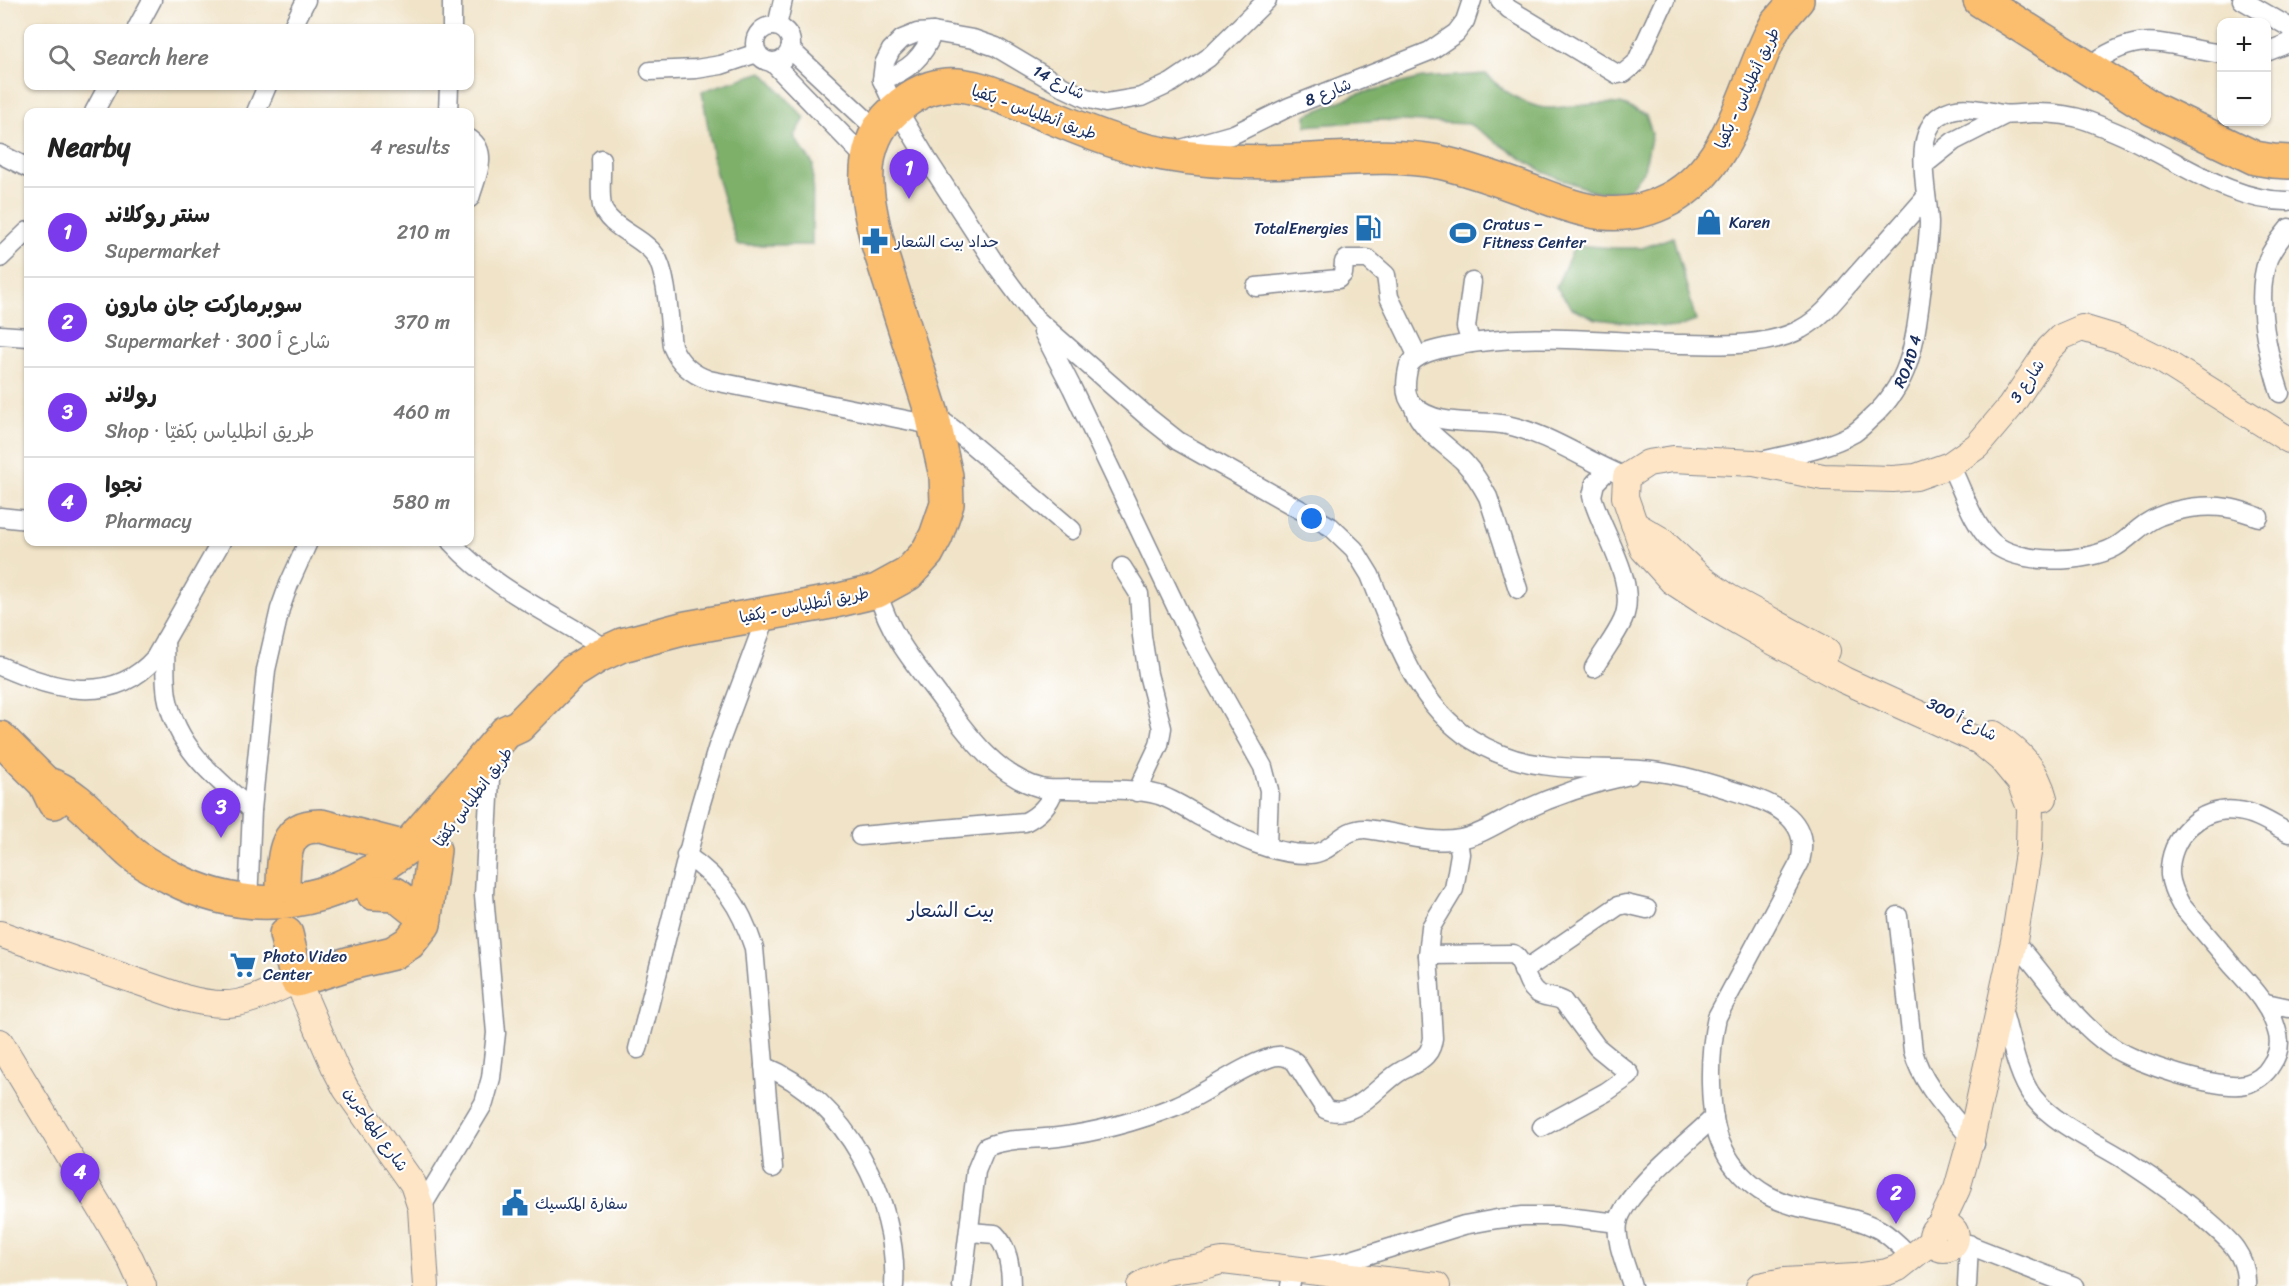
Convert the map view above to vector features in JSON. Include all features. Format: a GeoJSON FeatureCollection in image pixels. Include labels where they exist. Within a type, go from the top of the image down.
{"type":"FeatureCollection","features":[{"type":"Feature","properties":{"kind":"highway","name":"طريق أنطلياس - بكفيا"},"geometry":{"type":"LineString","coordinates":[[519,726],[571,673],[622,645],[666,632],[831,602],[877,591],[908,574],[919,563],[931,544],[947,504],[947,486],[934,420],[870,216],[866,184],[893,106],[945,85],[977,89],[1099,136],[1162,154],[1218,162],[1245,163],[1354,157],[1420,160],[1463,169],[1586,211],[1631,212],[1669,200],[1698,177],[1711,163],[1728,134],[1770,36],[1777,23],[1797,0]]}},
{"type":"Feature","properties":{"kind":"highway"},"geometry":{"type":"LineString","coordinates":[[1980,0],[2153,109],[2255,158],[2273,162],[2289,162]]}},
{"type":"Feature","properties":{"kind":"highway","name":"طريق انطلياس بكفيّا"},"geometry":{"type":"LineString","coordinates":[[45,783],[56,804],[89,837],[140,879],[183,902],[227,915],[274,917],[298,915],[334,908],[386,886],[490,778],[517,738],[519,726]]}},
{"type":"Feature","properties":{"kind":"highway","name":"طريق انطلياس بكفيّا"},"geometry":{"type":"LineString","coordinates":[[45,783],[67,792],[131,853],[147,865],[191,888],[215,897],[248,902],[291,901],[332,891],[420,849],[495,744],[506,732],[519,726]]}},
{"type":"Feature","properties":{"kind":"highway"},"geometry":{"type":"LineString","coordinates":[[0,738],[45,783]]}},
{"type":"Feature","properties":{"kind":"highway"},"geometry":{"type":"LineString","coordinates":[[283,885],[285,850],[299,831],[314,826],[420,849],[429,872],[424,924],[416,936],[393,953],[297,980],[286,934]]}},
{"type":"Feature","properties":{"kind":"highway"},"geometry":{"type":"LineString","coordinates":[[332,891],[348,866],[349,856],[345,840],[334,831]]}},
{"type":"Feature","properties":{"kind":"highway"},"geometry":{"type":"LineString","coordinates":[[373,893],[395,894],[425,918]]}},
{"type":"Feature","properties":{"kind":"street"},"geometry":{"type":"LineString","coordinates":[[139,24],[152,0]]}},
{"type":"Feature","properties":{"kind":"street"},"geometry":{"type":"LineString","coordinates":[[294,24],[306,0]]}},
{"type":"Feature","properties":{"kind":"street"},"geometry":{"type":"LineString","coordinates":[[452,0],[452,24]]}},
{"type":"Feature","properties":{"kind":"street"},"geometry":{"type":"LineString","coordinates":[[777,26],[783,0]]}},
{"type":"Feature","properties":{"kind":"street","name":"شارع 14"},"geometry":{"type":"LineString","coordinates":[[893,106],[884,64],[891,50],[902,39],[917,33],[933,32],[973,39],[996,47],[1065,88],[1086,98],[1106,103],[1141,97],[1172,83],[1208,58],[1267,0]]}},
{"type":"Feature","properties":{"kind":"street","name":"شارع 8"},"geometry":{"type":"LineString","coordinates":[[1162,154],[1234,135],[1289,107],[1430,51],[1456,33],[1465,21],[1472,0]]}},
{"type":"Feature","properties":{"kind":"street"},"geometry":{"type":"LineString","coordinates":[[1500,0],[1509,9],[1617,74],[1624,73],[1636,63],[1665,0]]}},
{"type":"Feature","properties":{"kind":"street"},"geometry":{"type":"LineString","coordinates":[[2242,0],[2289,27]]}},
{"type":"Feature","properties":{"kind":"street"},"geometry":{"type":"LineString","coordinates":[[650,71],[696,69],[765,57],[785,57],[790,49],[790,38],[787,32],[777,26],[760,30],[755,41],[765,57],[893,106]]}},
{"type":"Feature","properties":{"kind":"street"},"geometry":{"type":"LineString","coordinates":[[893,106],[933,32]]}},
{"type":"Feature","properties":{"kind":"street"},"geometry":{"type":"LineString","coordinates":[[2086,68],[2111,50],[2128,43],[2147,41],[2217,53]]}},
{"type":"Feature","properties":{"kind":"street"},"geometry":{"type":"LineString","coordinates":[[2271,50],[2289,43]]}},
{"type":"Feature","properties":{"kind":"street"},"geometry":{"type":"LineString","coordinates":[[790,49],[893,106],[989,255],[1036,319],[1072,388],[1192,640],[1263,767],[1269,790],[1267,846]]}},
{"type":"Feature","properties":{"kind":"street"},"geometry":{"type":"LineString","coordinates":[[96,108],[106,90]]}},
{"type":"Feature","properties":{"kind":"street"},"geometry":{"type":"LineString","coordinates":[[258,108],[265,90]]}},
{"type":"Feature","properties":{"kind":"street"},"geometry":{"type":"LineString","coordinates":[[448,108],[449,90]]}},
{"type":"Feature","properties":{"kind":"street","name":"ROAD 4"},"geometry":{"type":"LineString","coordinates":[[1754,463],[1831,442],[1855,432],[1878,412],[1896,391],[1908,364],[1915,335],[1929,224],[1924,165],[1926,136],[1930,124],[1941,114],[1956,109],[1971,108],[2005,115]]}},
{"type":"Feature","properties":{"kind":"street"},"geometry":{"type":"LineString","coordinates":[[1924,165],[1954,141],[2005,115],[2035,113],[2085,120],[2148,147],[2191,171],[2249,197],[2289,201]]}},
{"type":"Feature","properties":{"kind":"street"},"geometry":{"type":"LineString","coordinates":[[474,143],[481,155],[474,182]]}},
{"type":"Feature","properties":{"kind":"street"},"geometry":{"type":"LineString","coordinates":[[0,154],[24,166]]}},
{"type":"Feature","properties":{"kind":"street"},"geometry":{"type":"LineString","coordinates":[[602,159],[602,206],[609,218],[648,247],[660,264],[672,346],[687,369],[709,380],[934,420],[957,432],[1072,530]]}},
{"type":"Feature","properties":{"kind":"street"},"geometry":{"type":"LineString","coordinates":[[1518,589],[1488,497],[1481,484],[1464,463],[1419,419],[1407,396],[1407,372],[1410,363],[1434,351],[1471,343],[1527,339],[1713,345],[1770,340],[1786,336],[1814,322],[1926,197]]}},
{"type":"Feature","properties":{"kind":"street"},"geometry":{"type":"LineString","coordinates":[[2280,393],[2268,349],[2263,287],[2268,260],[2277,241],[2289,228]]}},
{"type":"Feature","properties":{"kind":"street"},"geometry":{"type":"LineString","coordinates":[[0,258],[24,235]]}},
{"type":"Feature","properties":{"kind":"street"},"geometry":{"type":"LineString","coordinates":[[1256,286],[1338,279],[1343,274],[1344,262],[1347,259],[1368,259],[1386,275],[1389,297],[1418,357]]}},
{"type":"Feature","properties":{"kind":"street"},"geometry":{"type":"LineString","coordinates":[[1471,343],[1466,327],[1472,282]]}},
{"type":"Feature","properties":{"kind":"street"},"geometry":{"type":"LineString","coordinates":[[1036,319],[1178,441],[1318,518],[1343,537],[1363,562],[1370,575],[1413,676],[1438,711],[1469,738],[1486,748],[1525,762],[1568,768],[1651,771],[1693,778],[1767,802],[1782,810],[1796,825],[1804,849],[1800,862],[1717,1017],[1714,1029],[1712,1074],[1714,1117],[1723,1148],[1741,1175],[1767,1195],[1798,1206],[1863,1223],[1881,1231],[1911,1257]]}},
{"type":"Feature","properties":{"kind":"street","name":"شارع 3"},"geometry":{"type":"LineString","coordinates":[[1754,463],[1823,477],[1893,478],[1916,477],[1950,465],[1963,458],[1988,433],[2010,407],[2049,349],[2061,337],[2082,328],[2122,340],[2160,359],[2289,440]]}},
{"type":"Feature","properties":{"kind":"street"},"geometry":{"type":"LineString","coordinates":[[0,335],[24,337]]}},
{"type":"Feature","properties":{"kind":"street"},"geometry":{"type":"LineString","coordinates":[[1072,388],[1077,375],[1090,367]]}},
{"type":"Feature","properties":{"kind":"street"},"geometry":{"type":"LineString","coordinates":[[1413,406],[1449,420],[1464,423],[1498,423],[1516,427],[1555,442],[1617,473]]}},
{"type":"Feature","properties":{"kind":"street"},"geometry":{"type":"LineString","coordinates":[[1594,668],[1623,621],[1627,603],[1623,576],[1592,496],[1595,483],[1657,460],[1754,463]]}},
{"type":"Feature","properties":{"kind":"street"},"geometry":{"type":"LineString","coordinates":[[1950,465],[1977,523],[1993,543],[2005,550],[2034,558],[2065,558],[2100,554],[2117,546],[2140,527],[2160,516],[2197,507],[2228,508],[2259,517]]}},
{"type":"Feature","properties":{"kind":"street","name":"شارع أ 300"},"geometry":{"type":"LineString","coordinates":[[1617,473],[1634,524],[1661,540],[1702,579],[1767,627],[1861,669],[1947,718],[1984,726],[2027,760],[2042,789],[2045,800],[2045,825],[2035,892],[2018,946],[1976,1145],[1972,1184],[1948,1238],[1914,1273],[1892,1286]]}},
{"type":"Feature","properties":{"kind":"street"},"geometry":{"type":"LineString","coordinates":[[0,517],[24,520]]}},
{"type":"Feature","properties":{"kind":"street"},"geometry":{"type":"LineString","coordinates":[[0,666],[36,682],[55,687],[85,690],[105,687],[129,678],[146,668],[165,640],[219,546]]}},
{"type":"Feature","properties":{"kind":"street"},"geometry":{"type":"LineString","coordinates":[[248,902],[252,810],[266,670],[272,639],[289,584],[306,546]]}},
{"type":"Feature","properties":{"kind":"street"},"geometry":{"type":"LineString","coordinates":[[455,546],[475,566],[506,590],[584,634],[609,651]]}},
{"type":"Feature","properties":{"kind":"street"},"geometry":{"type":"LineString","coordinates":[[1122,567],[1138,594],[1145,657],[1162,728],[1158,745],[1137,792]]}},
{"type":"Feature","properties":{"kind":"street"},"geometry":{"type":"LineString","coordinates":[[877,591],[888,623],[905,653],[969,737],[1006,770],[1031,784],[1054,790],[1137,792],[1166,798],[1230,832],[1267,846],[1308,854],[1317,853],[1333,845],[1346,833],[1364,829],[1442,840],[1458,840],[1561,795],[1620,777],[1651,771]]}},
{"type":"Feature","properties":{"kind":"street"},"geometry":{"type":"LineString","coordinates":[[638,1049],[686,855],[717,749],[768,612]]}},
{"type":"Feature","properties":{"kind":"street"},"geometry":{"type":"LineString","coordinates":[[165,640],[167,696],[176,727],[188,749],[203,766],[252,810]]}},
{"type":"Feature","properties":{"kind":"street"},"geometry":{"type":"LineString","coordinates":[[421,1208],[484,1103],[490,1078],[496,1033],[484,895],[490,778]]}},
{"type":"Feature","properties":{"kind":"street"},"geometry":{"type":"LineString","coordinates":[[860,836],[1025,822],[1043,810],[1051,801],[1054,790]]}},
{"type":"Feature","properties":{"kind":"street"},"geometry":{"type":"LineString","coordinates":[[2018,946],[2094,1033],[2114,1048],[2151,1066],[2221,1083],[2247,1084],[2268,1070],[2279,1046],[2278,1033],[2266,1004],[2181,905],[2172,885],[2170,862],[2174,847],[2182,834],[2193,823],[2221,810],[2252,813],[2289,833]]}},
{"type":"Feature","properties":{"kind":"street"},"geometry":{"type":"LineString","coordinates":[[962,1286],[976,1171],[982,1152],[992,1144],[1013,1139],[1078,1134],[1150,1116],[1187,1101],[1270,1057],[1277,1056],[1287,1057],[1295,1062],[1305,1075],[1316,1098],[1327,1111],[1342,1111],[1359,1104],[1397,1073],[1423,1059],[1430,1049],[1433,1038],[1428,955],[1431,927],[1454,889],[1460,854],[1458,840]]}},
{"type":"Feature","properties":{"kind":"street"},"geometry":{"type":"LineString","coordinates":[[686,855],[706,869],[736,904],[747,925],[754,948],[773,1168]]}},
{"type":"Feature","properties":{"kind":"street"},"geometry":{"type":"LineString","coordinates":[[1523,971],[1618,906],[1626,904],[1647,909]]}},
{"type":"Feature","properties":{"kind":"street"},"geometry":{"type":"LineString","coordinates":[[1898,916],[1913,1051],[1917,1066],[1927,1084],[1976,1145]]}},
{"type":"Feature","properties":{"kind":"street"},"geometry":{"type":"LineString","coordinates":[[0,934],[184,998],[212,1005],[237,1004],[297,980]]}},
{"type":"Feature","properties":{"kind":"street"},"geometry":{"type":"LineString","coordinates":[[1428,955],[1510,953],[1519,959],[1527,982],[1537,993],[1563,1001],[1597,1047],[1630,1074],[1606,1092],[1542,1127]]}},
{"type":"Feature","properties":{"kind":"street","name":"شارع المهاجرين"},"geometry":{"type":"LineString","coordinates":[[297,980],[335,1068],[360,1110],[413,1184],[421,1208],[426,1286]]}},
{"type":"Feature","properties":{"kind":"street"},"geometry":{"type":"LineString","coordinates":[[2266,1004],[2289,1008]]}},
{"type":"Feature","properties":{"kind":"street"},"geometry":{"type":"LineString","coordinates":[[2004,1017],[2025,1084],[2033,1097],[2050,1114],[2177,1196],[2234,1244],[2243,1259],[2251,1282]]}},
{"type":"Feature","properties":{"kind":"street"},"geometry":{"type":"LineString","coordinates":[[0,1042],[114,1231],[143,1286]]}},
{"type":"Feature","properties":{"kind":"street"},"geometry":{"type":"LineString","coordinates":[[764,1066],[790,1078],[837,1120],[852,1140],[883,1203],[892,1236],[894,1286]]}},
{"type":"Feature","properties":{"kind":"street"},"geometry":{"type":"LineString","coordinates":[[1632,1286],[1621,1246],[1618,1222],[1623,1210],[1641,1187],[1714,1117]]}},
{"type":"Feature","properties":{"kind":"street"},"geometry":{"type":"LineString","coordinates":[[1295,1282],[1345,1262],[1479,1221],[1523,1216],[1559,1216],[1618,1222]]}},
{"type":"Feature","properties":{"kind":"street"},"geometry":{"type":"LineString","coordinates":[[970,1232],[995,1234],[1000,1239],[1007,1255],[1011,1286]]}},
{"type":"Feature","properties":{"kind":"street"},"geometry":{"type":"LineString","coordinates":[[1948,1238],[1967,1286]]}},
{"type":"Feature","properties":{"kind":"street"},"geometry":{"type":"LineString","coordinates":[[1759,1286],[1812,1278],[1856,1282],[1898,1268],[1911,1257],[1948,1238],[2074,1286]]}},
{"type":"Feature","properties":{"kind":"street"},"geometry":{"type":"LineString","coordinates":[[1140,1286],[1161,1273],[1174,1269],[1196,1268],[1223,1261],[1295,1282],[1437,1286]]}},
{"type":"Feature","properties":{"kind":"green space"},"geometry":{"type":"Polygon","coordinates":[[[762,72],[805,118],[794,137],[813,164],[812,245],[737,245],[715,170],[702,91],[762,72]]]}},
{"type":"Feature","properties":{"kind":"green space"},"geometry":{"type":"Polygon","coordinates":[[[1486,74],[1507,92],[1533,105],[1550,108],[1602,103],[1620,104],[1646,115],[1652,134],[1644,170],[1628,191],[1595,192],[1543,172],[1469,124],[1379,120],[1306,126],[1306,115],[1358,94],[1422,78],[1486,74]]]}},
{"type":"Feature","properties":{"kind":"green space"},"geometry":{"type":"Polygon","coordinates":[[[1673,237],[1696,321],[1676,328],[1596,319],[1572,308],[1556,287],[1575,245],[1642,248],[1673,237]]]}},
{"type":"Feature","properties":{"kind":"place","name":"سنتر روكلاند"},"geometry":{"type":"Point","coordinates":[909,199]}},
{"type":"Feature","properties":{"kind":"place","name":"Karen"},"geometry":{"type":"Point","coordinates":[1709,222]}},
{"type":"Feature","properties":{"kind":"place","name":"TotalEnergies"},"geometry":{"type":"Point","coordinates":[1368,228]}},
{"type":"Feature","properties":{"kind":"place","name":"Cratus – Fitness Center"},"geometry":{"type":"Point","coordinates":[1463,233]}},
{"type":"Feature","properties":{"kind":"place","name":"حداد بيت الشعار"},"geometry":{"type":"Point","coordinates":[875,241]}},
{"type":"Feature","properties":{"kind":"place","name":"رولاند"},"geometry":{"type":"Point","coordinates":[221,838]}},
{"type":"Feature","properties":{"kind":"place","name":"Photo Video Center"},"geometry":{"type":"Point","coordinates":[243,965]}},
{"type":"Feature","properties":{"kind":"place","name":"نجوا"},"geometry":{"type":"Point","coordinates":[80,1203]}},
{"type":"Feature","properties":{"kind":"place","name":"سفارة المكسيك"},"geometry":{"type":"Point","coordinates":[515,1203]}},
{"type":"Feature","properties":{"kind":"place","name":"سوبرماركت جان مارون"},"geometry":{"type":"Point","coordinates":[1896,1224]}},
{"type":"Feature","properties":{"kind":"district","name":"بيت الشعار"},"geometry":{"type":"Point","coordinates":[951,910]}}]}
